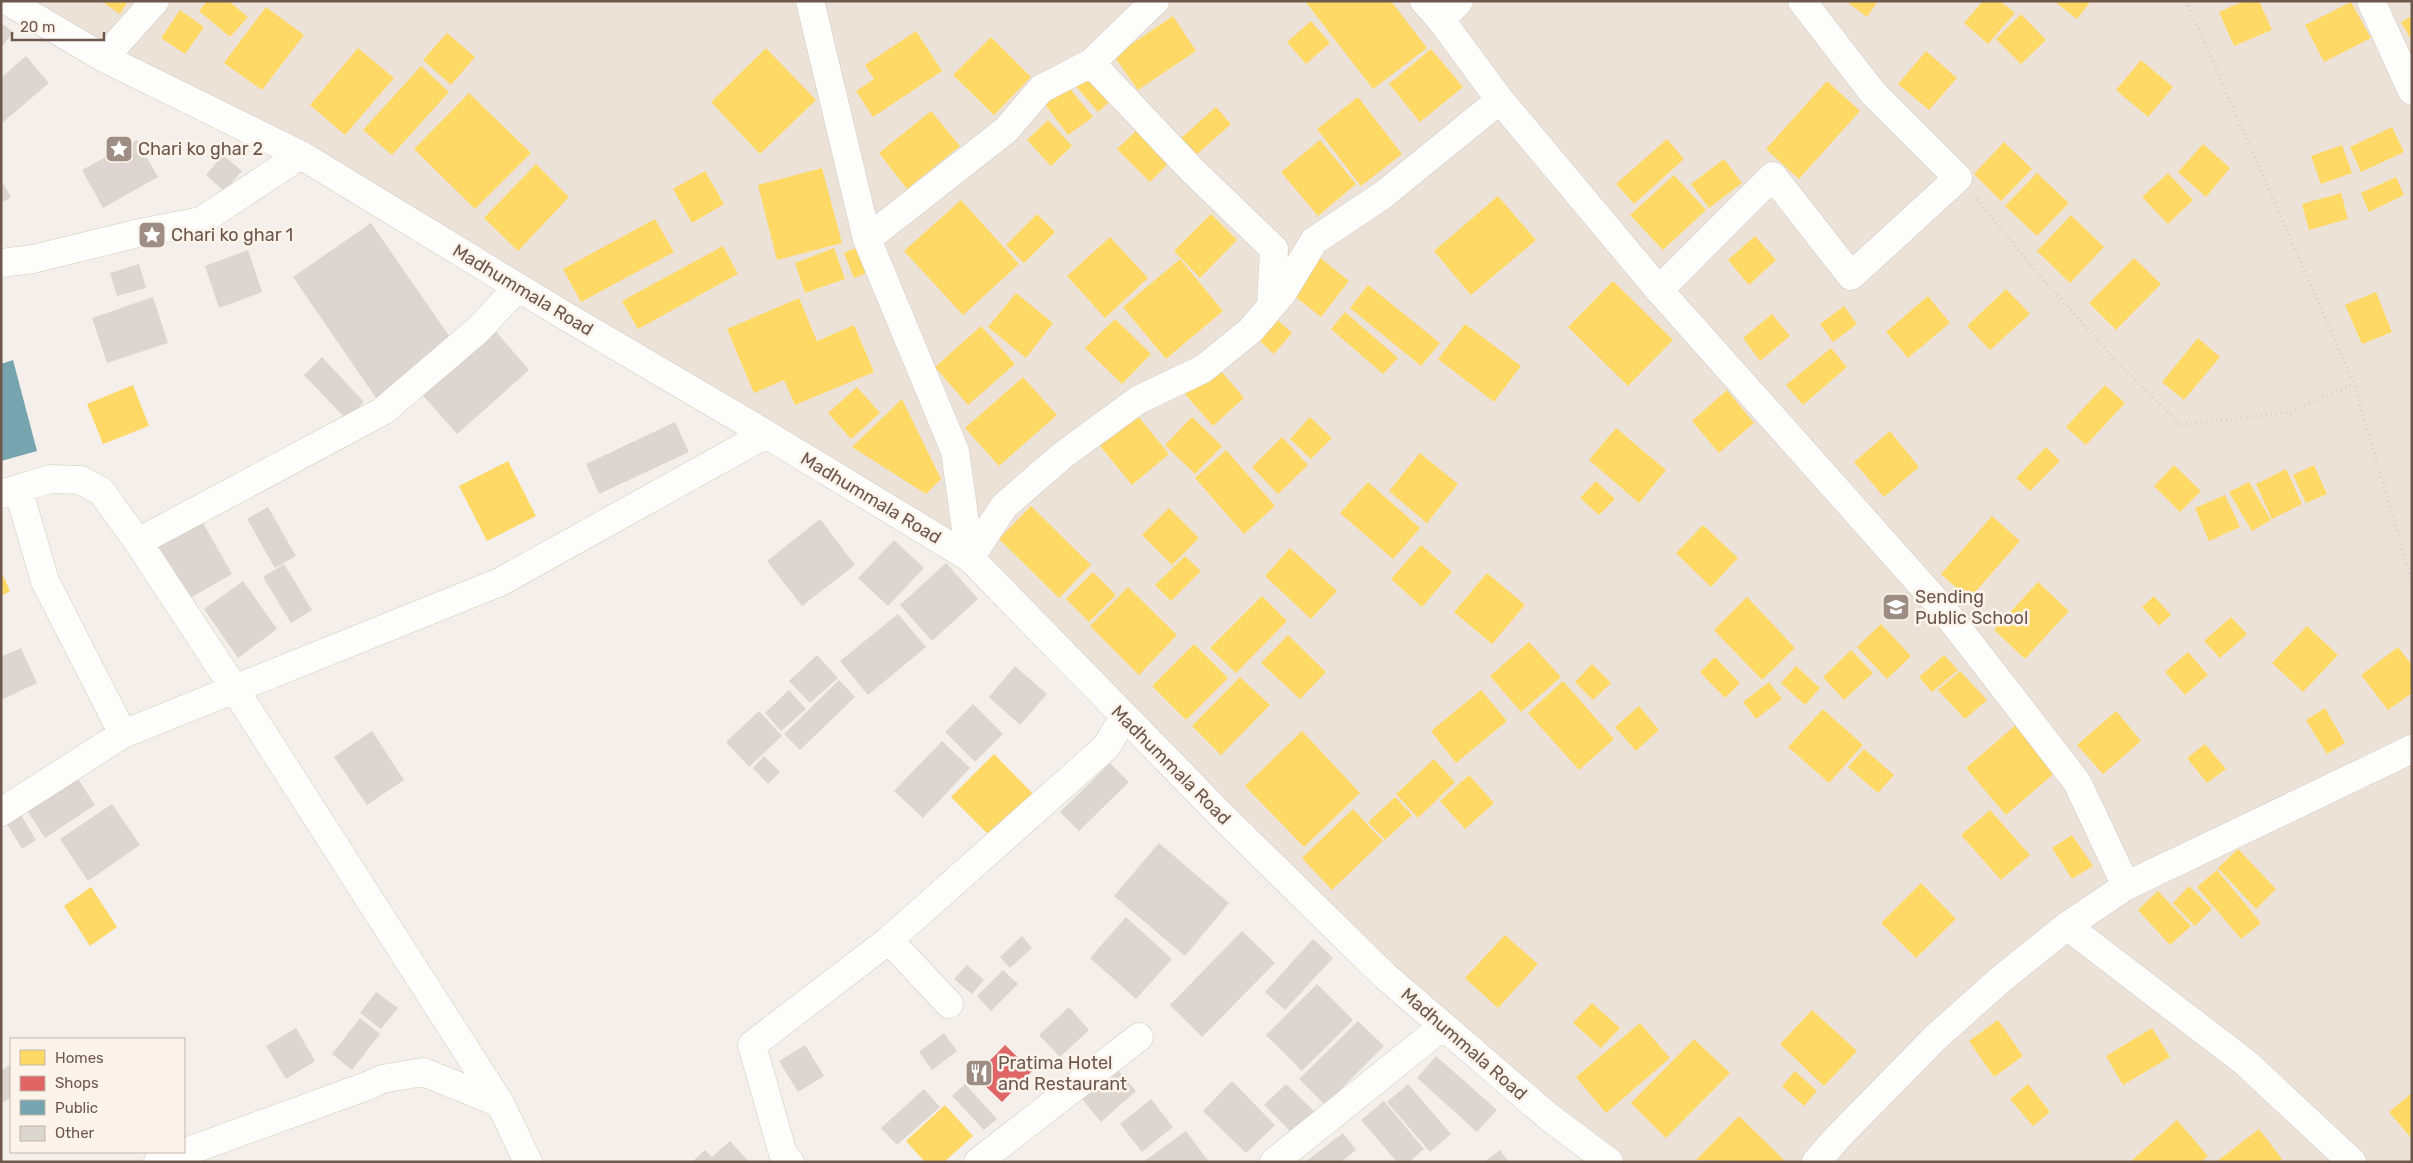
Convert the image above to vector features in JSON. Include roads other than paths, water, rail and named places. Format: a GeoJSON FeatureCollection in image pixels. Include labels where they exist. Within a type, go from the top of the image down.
{"type":"FeatureCollection","features":[{"type":"Feature","properties":{"kind":"street","name":"Madhummala Road"},"geometry":{"type":"LineString","coordinates":[[7,1],[104,58],[302,155],[970,558],[1124,717],[1385,976],[1549,1117],[1609,1162]]}},
{"type":"Feature","properties":{"kind":"street"},"geometry":{"type":"LineString","coordinates":[[104,58],[155,1]]}},
{"type":"Feature","properties":{"kind":"street"},"geometry":{"type":"LineString","coordinates":[[810,1],[867,239],[955,451],[970,558]]}},
{"type":"Feature","properties":{"kind":"street"},"geometry":{"type":"LineString","coordinates":[[867,239],[1006,130],[1041,89],[1091,63],[1155,1]]}},
{"type":"Feature","properties":{"kind":"street"},"geometry":{"type":"LineString","coordinates":[[1659,290],[1773,176],[1851,276],[1958,178],[1873,93],[1802,1]]}},
{"type":"Feature","properties":{"kind":"street"},"geometry":{"type":"LineString","coordinates":[[2371,1],[2412,92]]}},
{"type":"Feature","properties":{"kind":"street"},"geometry":{"type":"LineString","coordinates":[[1442,8],[1500,100],[1659,290],[1943,608],[2077,782],[2126,886]]}},
{"type":"Feature","properties":{"kind":"street"},"geometry":{"type":"LineString","coordinates":[[1091,63],[1192,170],[1274,249],[1271,306]]}},
{"type":"Feature","properties":{"kind":"street"},"geometry":{"type":"LineString","coordinates":[[970,558],[1004,506],[1063,455],[1138,400],[1203,369],[1251,330],[1283,292],[1314,241],[1383,195],[1500,100]]}},
{"type":"Feature","properties":{"kind":"street"},"geometry":{"type":"LineString","coordinates":[[1,263],[33,259],[135,234],[201,221],[302,155]]}},
{"type":"Feature","properties":{"kind":"street"},"geometry":{"type":"LineString","coordinates":[[138,542],[383,411],[479,329],[518,287]]}},
{"type":"Feature","properties":{"kind":"street"},"geometry":{"type":"LineString","coordinates":[[1,812],[123,734],[500,582],[766,434]]}},
{"type":"Feature","properties":{"kind":"street"},"geometry":{"type":"LineString","coordinates":[[123,734],[45,581],[10,491],[50,480],[80,480],[101,491],[138,542],[234,688],[500,1103],[528,1162]]}},
{"type":"Feature","properties":{"kind":"street"},"geometry":{"type":"LineString","coordinates":[[790,1162],[783,1154],[752,1045],[889,940],[1106,747],[1124,717]]}},
{"type":"Feature","properties":{"kind":"street"},"geometry":{"type":"LineString","coordinates":[[1816,1162],[1836,1138],[1936,1037],[2000,980],[2067,926],[2126,886],[2412,749]]}},
{"type":"Feature","properties":{"kind":"street"},"geometry":{"type":"LineString","coordinates":[[2067,926],[2246,1063],[2352,1162]]}},
{"type":"Feature","properties":{"kind":"street"},"geometry":{"type":"LineString","coordinates":[[889,940],[950,1004]]}},
{"type":"Feature","properties":{"kind":"street"},"geometry":{"type":"LineString","coordinates":[[1274,1162],[1443,1026]]}},
{"type":"Feature","properties":{"kind":"street"},"geometry":{"type":"LineString","coordinates":[[978,1162],[1139,1037]]}},
{"type":"Feature","properties":{"kind":"street"},"geometry":{"type":"LineString","coordinates":[[185,1152],[382,1079],[424,1072],[500,1103]]}},
{"type":"Feature","properties":{"kind":"street"},"geometry":{"type":"LineString","coordinates":[[158,1162],[183,1153]]}},
{"type":"Feature","properties":{"kind":"place","name":"Chari ko ghar 2"},"geometry":{"type":"Point","coordinates":[119,149]}},
{"type":"Feature","properties":{"kind":"place","name":"Chari ko ghar 1"},"geometry":{"type":"Point","coordinates":[152,235]}},
{"type":"Feature","properties":{"kind":"place","name":"Sending Public School"},"geometry":{"type":"Point","coordinates":[1896,607]}},
{"type":"Feature","properties":{"kind":"place","name":"Pratima Hotel and Restaurant"},"geometry":{"type":"Point","coordinates":[979,1073]}}]}
